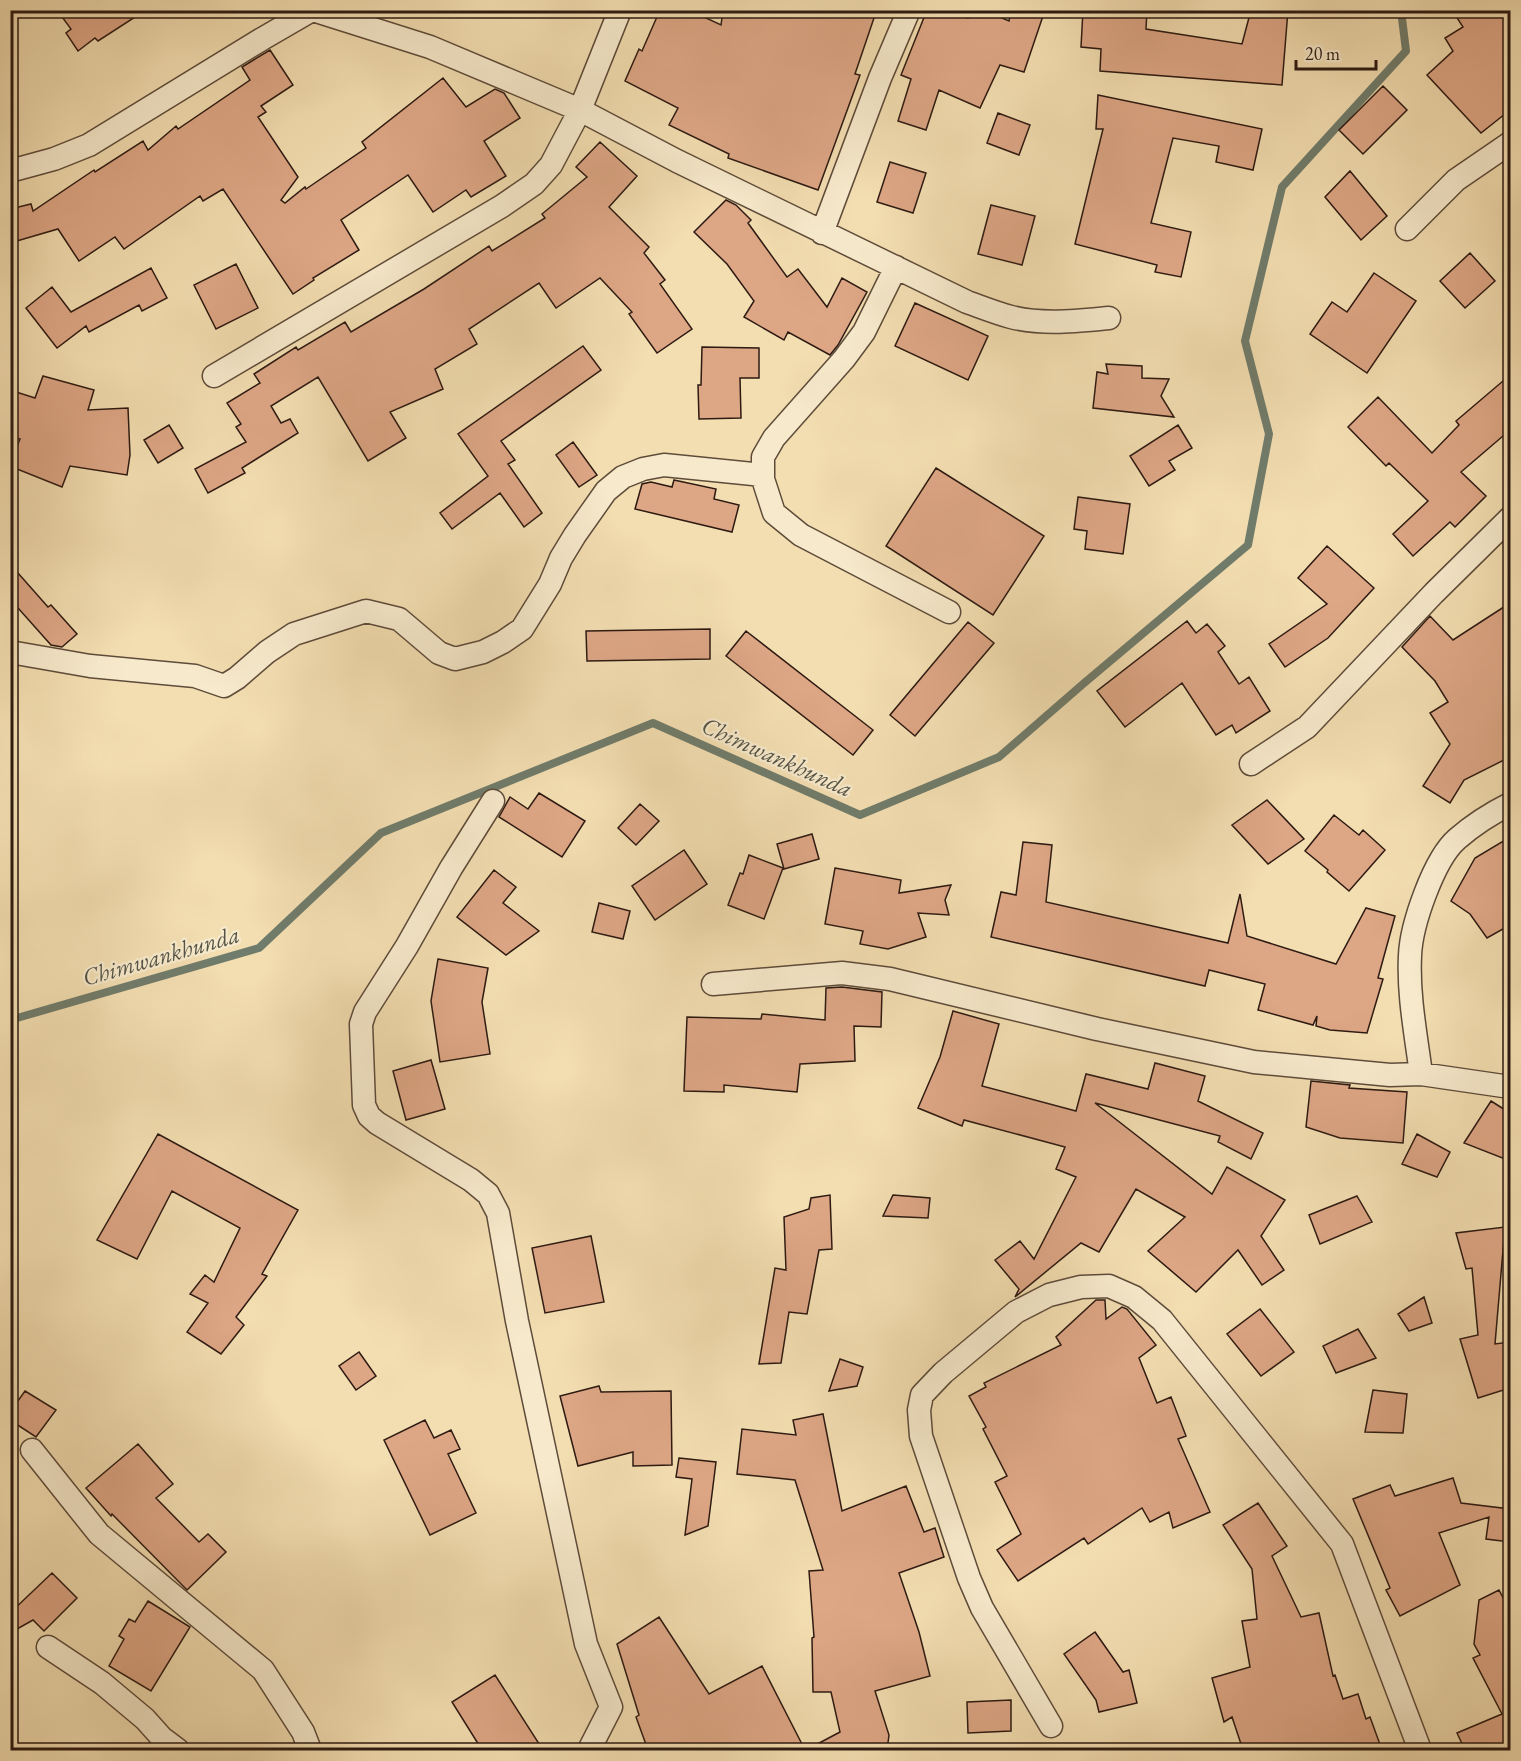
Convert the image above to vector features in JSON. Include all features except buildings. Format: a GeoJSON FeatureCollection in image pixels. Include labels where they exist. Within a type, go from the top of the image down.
{"type":"FeatureCollection","features":[{"type":"Feature","properties":{"kind":"street"},"geometry":{"type":"LineString","coordinates":[[10,171],[54,159],[88,145],[313,10],[430,47],[580,110],[676,161],[966,302],[1011,317],[1059,322],[1109,318]]}},
{"type":"Feature","properties":{"kind":"street"},"geometry":{"type":"LineString","coordinates":[[213,376],[502,206],[534,184],[551,165],[580,110],[620,10]]}},
{"type":"Feature","properties":{"kind":"street"},"geometry":{"type":"LineString","coordinates":[[822,232],[880,78],[909,10]]}},
{"type":"Feature","properties":{"kind":"street"},"geometry":{"type":"LineString","coordinates":[[1407,229],[1456,180],[1510,143]]}},
{"type":"Feature","properties":{"kind":"street"},"geometry":{"type":"LineString","coordinates":[[896,267],[864,332],[844,359],[774,438],[762,457],[763,475],[774,513],[801,536],[949,612]]}},
{"type":"Feature","properties":{"kind":"street"},"geometry":{"type":"LineString","coordinates":[[10,652],[90,666],[195,676],[224,686],[294,634],[366,611],[399,619],[439,653],[455,659],[483,652],[522,629],[550,584],[561,558],[575,535],[606,491],[624,477],[644,469],[664,465],[763,475]]}},
{"type":"Feature","properties":{"kind":"street"},"geometry":{"type":"LineString","coordinates":[[1251,764],[1307,727],[1434,593],[1510,518]]}},
{"type":"Feature","properties":{"kind":"street"},"geometry":{"type":"LineString","coordinates":[[493,801],[365,1012],[362,1024],[364,1105],[369,1116],[377,1123],[471,1180],[488,1194],[498,1213],[517,1321],[586,1644],[612,1707],[589,1750]]}},
{"type":"Feature","properties":{"kind":"street"},"geometry":{"type":"LineString","coordinates":[[1422,1074],[1410,981],[1410,953],[1421,904],[1437,868],[1456,840],[1496,811],[1510,804]]}},
{"type":"Feature","properties":{"kind":"street"},"geometry":{"type":"LineString","coordinates":[[713,984],[842,973],[890,979],[1097,1029],[1254,1062],[1390,1075],[1422,1074],[1510,1087]]}},
{"type":"Feature","properties":{"kind":"street"},"geometry":{"type":"LineString","coordinates":[[1051,1726],[982,1608],[969,1578],[924,1445],[919,1410],[922,1395],[943,1373],[1016,1312],[1059,1292],[1081,1287],[1109,1286],[1134,1297],[1162,1320],[1342,1544],[1420,1750]]}},
{"type":"Feature","properties":{"kind":"street"},"geometry":{"type":"LineString","coordinates":[[32,1450],[99,1534],[263,1670],[303,1732],[310,1750]]}},
{"type":"Feature","properties":{"kind":"street"},"geometry":{"type":"LineString","coordinates":[[48,1647],[102,1683],[178,1750]]}},
{"type":"Feature","properties":{"kind":"waterway","name":"Chimwankhunda"},"geometry":{"type":"LineString","coordinates":[[10,1020],[259,948],[381,833],[653,723],[860,815],[999,757],[1248,545],[1269,434],[1245,341],[1282,187],[1406,51],[1401,10]]}}]}
